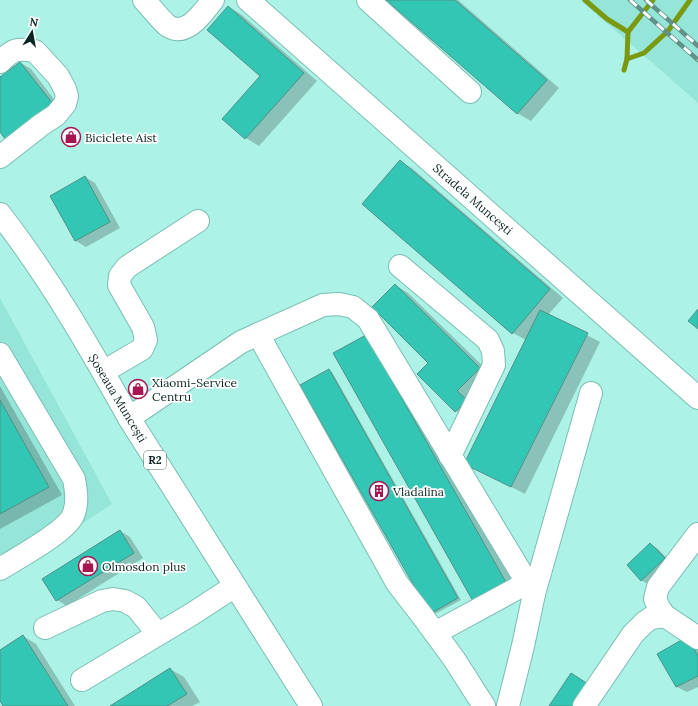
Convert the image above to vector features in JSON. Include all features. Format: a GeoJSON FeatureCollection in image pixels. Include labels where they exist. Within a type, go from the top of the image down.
{"type":"FeatureCollection","features":[{"type":"Feature","properties":{"kind":"street"},"geometry":{"type":"LineString","coordinates":[[144,0],[168,26],[185,28],[194,23],[213,0]]}},
{"type":"Feature","properties":{"kind":"street","name":"Stradela Muncești"},"geometry":{"type":"LineString","coordinates":[[248,0],[698,398]]}},
{"type":"Feature","properties":{"kind":"street"},"geometry":{"type":"LineString","coordinates":[[368,0],[470,92]]}},
{"type":"Feature","properties":{"kind":"street"},"geometry":{"type":"LineString","coordinates":[[0,62],[10,52],[21,49],[35,51],[58,76],[67,96],[66,104],[56,115],[0,157]]}},
{"type":"Feature","properties":{"kind":"street","name":"Șoseaua Muncești"},"geometry":{"type":"LineString","coordinates":[[0,214],[14,231],[60,302],[129,418],[311,706]]}},
{"type":"Feature","properties":{"kind":"street"},"geometry":{"type":"LineString","coordinates":[[103,372],[142,349],[146,340],[143,326],[119,285],[120,276],[127,267],[198,221]]}},
{"type":"Feature","properties":{"kind":"street"},"geometry":{"type":"LineString","coordinates":[[400,266],[488,340],[493,351],[494,365],[450,456]]}},
{"type":"Feature","properties":{"kind":"street"},"geometry":{"type":"LineString","coordinates":[[129,418],[241,342],[323,305],[339,304],[353,306],[368,320],[530,589]]}},
{"type":"Feature","properties":{"kind":"street"},"geometry":{"type":"LineString","coordinates":[[258,334],[397,583],[435,633],[484,706]]}},
{"type":"Feature","properties":{"kind":"street"},"geometry":{"type":"LineString","coordinates":[[0,354],[74,479],[77,497],[74,515],[61,530],[0,569]]}},
{"type":"Feature","properties":{"kind":"street"},"geometry":{"type":"LineString","coordinates":[[508,706],[523,646],[530,589],[591,393]]}},
{"type":"Feature","properties":{"kind":"street"},"geometry":{"type":"LineString","coordinates":[[698,534],[658,587],[655,599],[665,616],[698,638]]}},
{"type":"Feature","properties":{"kind":"street"},"geometry":{"type":"LineString","coordinates":[[82,680],[235,586]]}},
{"type":"Feature","properties":{"kind":"street"},"geometry":{"type":"LineString","coordinates":[[435,633],[530,589]]}},
{"type":"Feature","properties":{"kind":"street"},"geometry":{"type":"LineString","coordinates":[[45,628],[102,601],[113,599],[125,601],[136,607],[158,634]]}},
{"type":"Feature","properties":{"kind":"street"},"geometry":{"type":"LineString","coordinates":[[584,706],[633,634],[651,618],[665,616]]}},
{"type":"Feature","properties":{"kind":"shaded area"},"geometry":{"type":"Polygon","coordinates":[[[580,0],[698,0],[698,103],[656,66],[580,0]]]}},
{"type":"Feature","properties":{"kind":"shaded area"},"geometry":{"type":"Polygon","coordinates":[[[0,298],[112,504],[0,577],[0,298]]]}},
{"type":"Feature","properties":{"kind":"building"},"geometry":{"type":"Polygon","coordinates":[[[386,0],[455,0],[547,80],[517,114],[386,0]]]}},
{"type":"Feature","properties":{"kind":"building"},"geometry":{"type":"Polygon","coordinates":[[[228,6],[304,73],[245,139],[222,119],[260,76],[207,30],[228,6]]]}},
{"type":"Feature","properties":{"kind":"building"},"geometry":{"type":"Polygon","coordinates":[[[20,62],[53,104],[6,140],[0,132],[0,77],[20,62]]]}},
{"type":"Feature","properties":{"kind":"building"},"geometry":{"type":"Polygon","coordinates":[[[400,160],[550,289],[512,334],[362,204],[400,160]]]}},
{"type":"Feature","properties":{"kind":"building"},"geometry":{"type":"Polygon","coordinates":[[[85,176],[110,222],[75,241],[50,196],[85,176]]]}},
{"type":"Feature","properties":{"kind":"building"},"geometry":{"type":"Polygon","coordinates":[[[395,284],[480,368],[457,391],[467,400],[455,412],[417,374],[428,363],[372,307],[395,284]]]}},
{"type":"Feature","properties":{"kind":"building"},"geometry":{"type":"Polygon","coordinates":[[[698,309],[698,329],[688,321],[698,309]]]}},
{"type":"Feature","properties":{"kind":"building"},"geometry":{"type":"Polygon","coordinates":[[[540,310],[588,333],[511,487],[464,464],[540,310]]]}},
{"type":"Feature","properties":{"kind":"building"},"geometry":{"type":"Polygon","coordinates":[[[366,335],[507,584],[474,603],[333,353],[366,335]]]}},
{"type":"Feature","properties":{"kind":"building","name":"Vladalina"},"geometry":{"type":"Polygon","coordinates":[[[329,369],[458,598],[430,614],[300,385],[329,369]]]}},
{"type":"Feature","properties":{"kind":"building"},"geometry":{"type":"Polygon","coordinates":[[[0,400],[49,487],[0,514],[0,400]]]}},
{"type":"Feature","properties":{"kind":"building","name":"Olmosdon plus"},"geometry":{"type":"Polygon","coordinates":[[[120,530],[134,553],[56,601],[42,579],[120,530]]]}},
{"type":"Feature","properties":{"kind":"building"},"geometry":{"type":"Polygon","coordinates":[[[650,543],[665,558],[641,581],[627,565],[650,543]]]}},
{"type":"Feature","properties":{"kind":"building"},"geometry":{"type":"Polygon","coordinates":[[[23,635],[68,706],[3,706],[0,701],[0,650],[23,635]]]}},
{"type":"Feature","properties":{"kind":"building"},"geometry":{"type":"Polygon","coordinates":[[[685,638],[691,647],[693,647],[698,656],[698,676],[676,687],[657,654],[685,638]]]}},
{"type":"Feature","properties":{"kind":"building"},"geometry":{"type":"Polygon","coordinates":[[[170,668],[187,694],[167,706],[110,706],[170,668]]]}},
{"type":"Feature","properties":{"kind":"building"},"geometry":{"type":"Polygon","coordinates":[[[571,673],[591,686],[577,706],[549,706],[571,673]]]}},
{"type":"Feature","properties":{"kind":"waterway"},"geometry":{"type":"LineString","coordinates":[[585,0],[607,19],[628,32],[653,0]]}},
{"type":"Feature","properties":{"kind":"waterway"},"geometry":{"type":"LineString","coordinates":[[627,59],[644,53],[668,31],[690,0]]}},
{"type":"Feature","properties":{"kind":"waterway"},"geometry":{"type":"LineString","coordinates":[[624,70],[627,59],[628,32]]}},
{"type":"Feature","properties":{"kind":"railway"},"geometry":{"type":"LineString","coordinates":[[630,0],[698,60]]}},
{"type":"Feature","properties":{"kind":"railway"},"geometry":{"type":"LineString","coordinates":[[646,0],[698,46]]}},
{"type":"Feature","properties":{"kind":"place","name":"Biciclete Aist"},"geometry":{"type":"Point","coordinates":[71,137]}},
{"type":"Feature","properties":{"kind":"place","name":"Xiaomi-Service Centru"},"geometry":{"type":"Point","coordinates":[138,389]}},
{"type":"Feature","properties":{"kind":"place","name":"Vladalina"},"geometry":{"type":"Point","coordinates":[379,491]}},
{"type":"Feature","properties":{"kind":"place","name":"Olmosdon plus"},"geometry":{"type":"Point","coordinates":[88,566]}}]}
